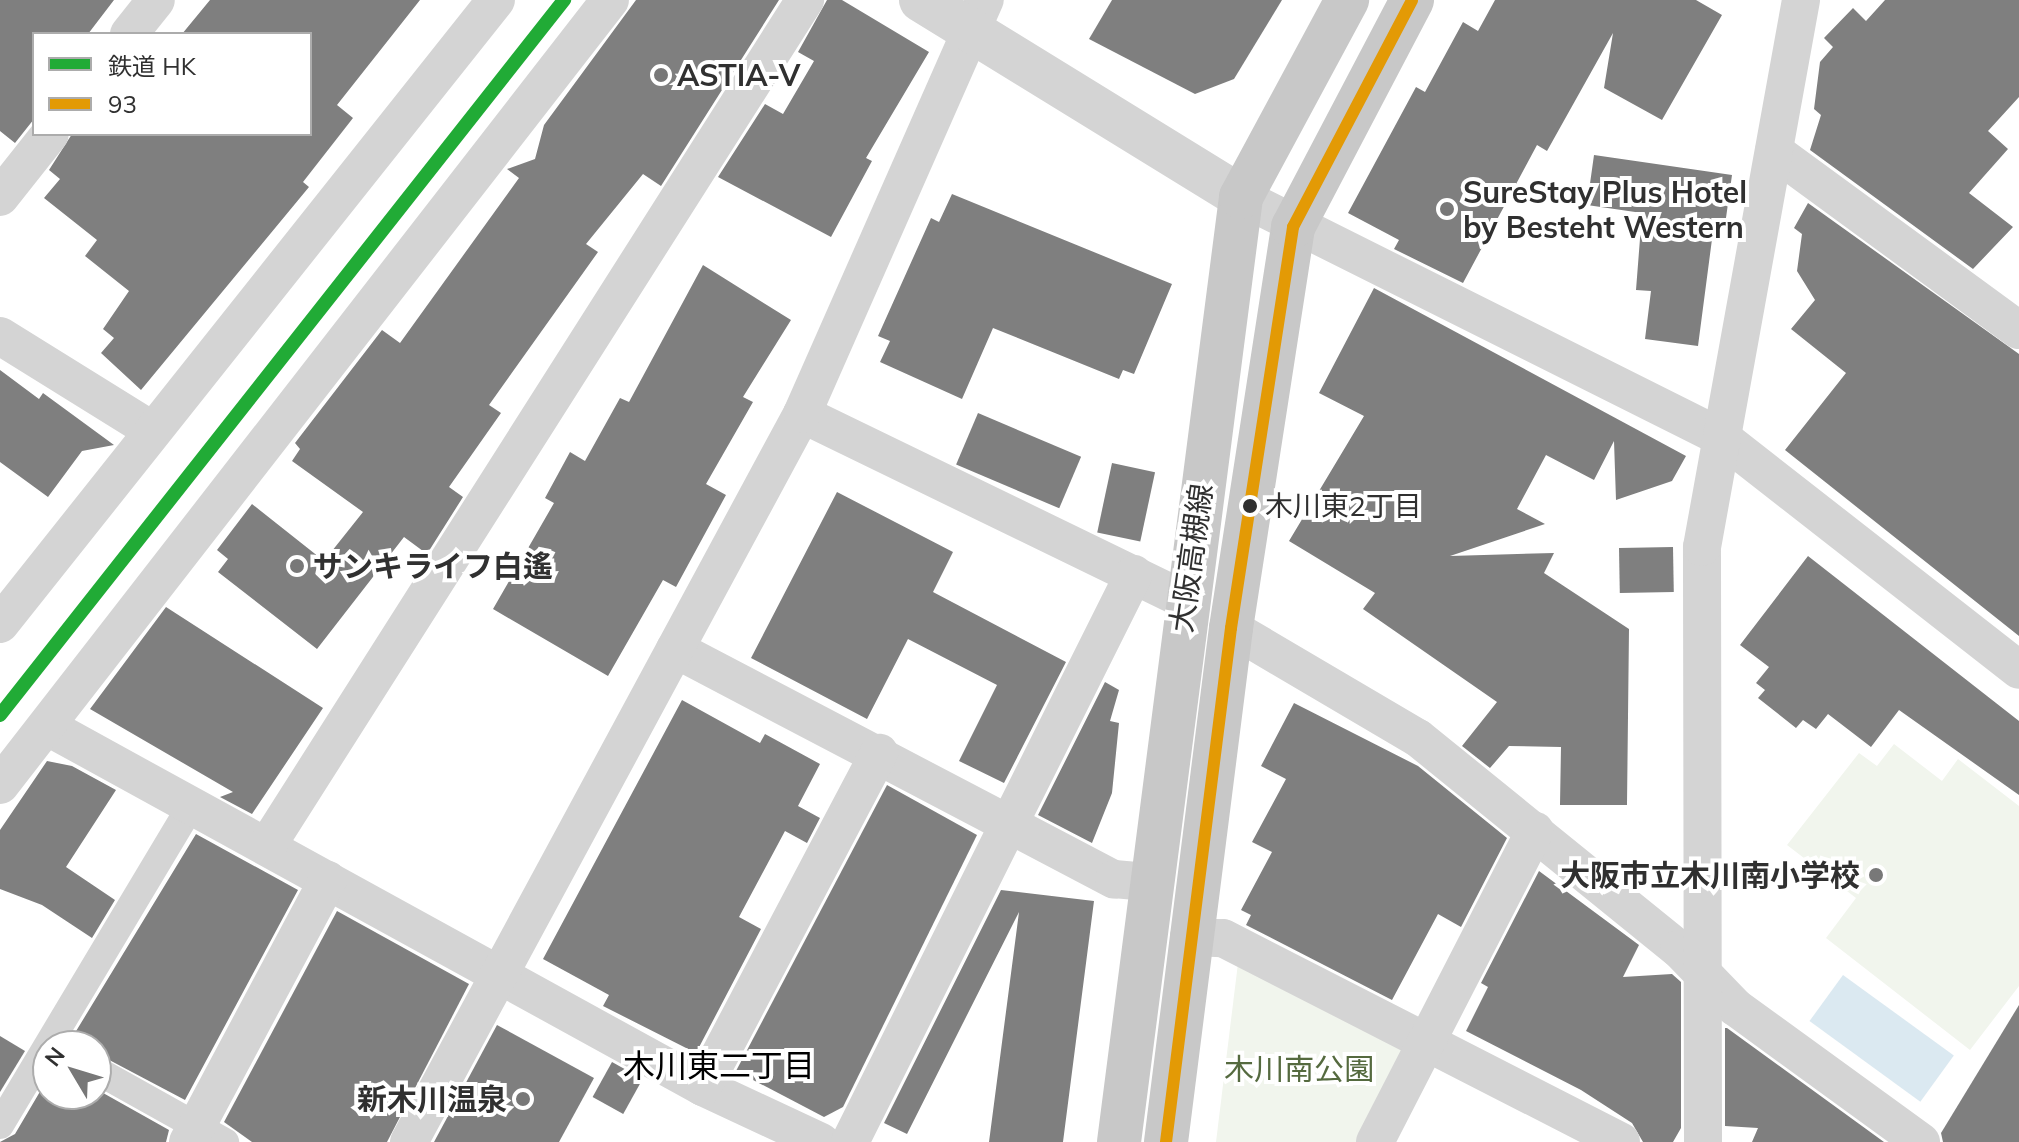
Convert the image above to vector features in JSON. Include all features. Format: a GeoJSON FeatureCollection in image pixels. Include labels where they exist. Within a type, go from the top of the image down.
{"type":"FeatureCollection","features":[{"type":"Feature","properties":{"kind":"main road","name":"大阪高槻線"},"geometry":{"type":"LineString","coordinates":[[1119,1142],[1148,882],[1241,197],[1347,0]]}},
{"type":"Feature","properties":{"kind":"main road","name":"大阪高槻線"},"geometry":{"type":"LineString","coordinates":[[1166,1142],[1189,937],[1231,628],[1293,227],[1412,0]]}},
{"type":"Feature","properties":{"kind":"street"},"geometry":{"type":"LineString","coordinates":[[131,32],[156,0]]}},
{"type":"Feature","properties":{"kind":"street"},"geometry":{"type":"LineString","coordinates":[[0,624],[496,0]]}},
{"type":"Feature","properties":{"kind":"street"},"geometry":{"type":"LineString","coordinates":[[0,785],[610,0]]}},
{"type":"Feature","properties":{"kind":"street"},"geometry":{"type":"LineString","coordinates":[[267,846],[805,0]]}},
{"type":"Feature","properties":{"kind":"street"},"geometry":{"type":"LineString","coordinates":[[921,0],[979,16],[1241,197],[1293,227],[1721,437],[2019,670]]}},
{"type":"Feature","properties":{"kind":"street"},"geometry":{"type":"LineString","coordinates":[[1703,1142],[1706,982],[1702,547],[1801,0]]}},
{"type":"Feature","properties":{"kind":"street"},"geometry":{"type":"LineString","coordinates":[[409,1142],[802,414],[979,16]]}},
{"type":"Feature","properties":{"kind":"street"},"geometry":{"type":"LineString","coordinates":[[0,197],[48,136]]}},
{"type":"Feature","properties":{"kind":"street"},"geometry":{"type":"LineString","coordinates":[[1774,151],[2019,330]]}},
{"type":"Feature","properties":{"kind":"street"},"geometry":{"type":"LineString","coordinates":[[0,336],[153,431]]}},
{"type":"Feature","properties":{"kind":"street"},"geometry":{"type":"LineString","coordinates":[[802,414],[1185,600]]}},
{"type":"Feature","properties":{"kind":"street"},"geometry":{"type":"LineString","coordinates":[[850,1142],[1008,819],[1134,574]]}},
{"type":"Feature","properties":{"kind":"street"},"geometry":{"type":"LineString","coordinates":[[1231,628],[1418,738],[1679,949],[1706,982],[1921,1142]]}},
{"type":"Feature","properties":{"kind":"street"},"geometry":{"type":"LineString","coordinates":[[675,649],[1008,819],[1114,879],[1148,882]]}},
{"type":"Feature","properties":{"kind":"street"},"geometry":{"type":"LineString","coordinates":[[48,727],[703,1087],[821,1142]]}},
{"type":"Feature","properties":{"kind":"street"},"geometry":{"type":"LineString","coordinates":[[703,1087],[879,753]]}},
{"type":"Feature","properties":{"kind":"street"},"geometry":{"type":"LineString","coordinates":[[57,1030],[192,804]]}},
{"type":"Feature","properties":{"kind":"street"},"geometry":{"type":"LineString","coordinates":[[1375,1142],[1424,1041],[1535,831]]}},
{"type":"Feature","properties":{"kind":"street"},"geometry":{"type":"LineString","coordinates":[[112,1080],[204,1137],[328,880]]}},
{"type":"Feature","properties":{"kind":"street"},"geometry":{"type":"LineString","coordinates":[[1189,937],[1223,938],[1621,1142]]}},
{"type":"Feature","properties":{"kind":"street"},"geometry":{"type":"LineString","coordinates":[[0,1125],[32,1072]]}},
{"type":"Feature","properties":{"kind":"green space"},"geometry":{"type":"Polygon","coordinates":[[[1894,744],[1942,781],[1958,759],[2019,806],[2019,986],[1970,1050],[1826,938],[1856,898],[1787,845],[1859,753],[1877,766],[1894,744]]]}},
{"type":"Feature","properties":{"kind":"green space","name":"木川南公園"},"geometry":{"type":"Polygon","coordinates":[[[1239,955],[1408,1043],[1357,1142],[1216,1142],[1239,955]]]}},
{"type":"Feature","properties":{"kind":"shaded area"},"geometry":{"type":"Polygon","coordinates":[[[1843,975],[1954,1056],[1920,1102],[1809,1021],[1843,975]]]}},
{"type":"Feature","properties":{"kind":"building"},"geometry":{"type":"Polygon","coordinates":[[[0,0],[114,0],[90,32],[32,32],[32,122],[15,143],[0,131],[0,0]]]}},
{"type":"Feature","properties":{"kind":"building"},"geometry":{"type":"Polygon","coordinates":[[[210,0],[420,0],[337,105],[353,118],[303,182],[309,187],[141,390],[101,353],[114,338],[103,329],[129,291],[85,256],[97,240],[44,198],[60,179],[49,170],[71,136],[312,136],[312,32],[184,32],[210,0]]]}},
{"type":"Feature","properties":{"kind":"building"},"geometry":{"type":"Polygon","coordinates":[[[636,0],[779,0],[661,186],[643,174],[586,244],[598,252],[489,405],[501,413],[449,487],[463,497],[427,554],[404,537],[317,649],[218,572],[228,559],[217,550],[252,504],[324,561],[363,512],[292,461],[300,449],[295,443],[382,330],[400,343],[519,178],[507,169],[535,159],[544,125],[636,0]]]}},
{"type":"Feature","properties":{"kind":"building"},"geometry":{"type":"Polygon","coordinates":[[[827,0],[842,0],[929,52],[866,158],[872,161],[831,237],[718,177],[765,104],[783,114],[814,61],[798,52],[827,0]]]}},
{"type":"Feature","properties":{"kind":"building"},"geometry":{"type":"Polygon","coordinates":[[[1112,0],[1282,0],[1234,79],[1195,94],[1089,39],[1112,0]]]}},
{"type":"Feature","properties":{"kind":"building"},"geometry":{"type":"Polygon","coordinates":[[[1495,0],[1696,0],[1722,15],[1662,120],[1604,88],[1613,33],[1547,151],[1537,145],[1463,283],[1394,249],[1399,240],[1348,213],[1416,87],[1425,92],[1463,22],[1478,31],[1495,0]]]}},
{"type":"Feature","properties":{"kind":"building"},"geometry":{"type":"Polygon","coordinates":[[[1885,0],[2019,0],[2019,97],[1988,131],[2008,149],[1969,193],[2013,227],[1973,269],[1810,150],[1821,115],[1814,109],[1820,62],[1833,47],[1824,38],[1853,8],[1866,21],[1885,0]]]}},
{"type":"Feature","properties":{"kind":"building"},"geometry":{"type":"Polygon","coordinates":[[[1594,155],[1732,175],[1725,225],[1714,224],[1698,346],[1645,339],[1651,291],[1636,290],[1642,213],[1587,205],[1594,155]]]}},
{"type":"Feature","properties":{"kind":"building"},"geometry":{"type":"Polygon","coordinates":[[[952,194],[1172,284],[1134,374],[1123,370],[1119,379],[993,328],[962,399],[880,362],[890,341],[878,336],[931,218],[939,222],[952,194]]]}},
{"type":"Feature","properties":{"kind":"building"},"geometry":{"type":"Polygon","coordinates":[[[1808,203],[2019,354],[2019,636],[1785,450],[1846,373],[1791,329],[1815,300],[1797,271],[1802,234],[1794,228],[1808,203]]]}},
{"type":"Feature","properties":{"kind":"building"},"geometry":{"type":"Polygon","coordinates":[[[703,265],[791,320],[743,397],[753,402],[706,484],[726,495],[676,587],[663,580],[608,676],[493,609],[554,503],[545,498],[570,452],[585,461],[620,398],[629,402],[703,265]]]}},
{"type":"Feature","properties":{"kind":"building"},"geometry":{"type":"Polygon","coordinates":[[[1374,288],[1686,456],[1672,481],[1616,500],[1614,441],[1594,480],[1546,455],[1517,509],[1545,524],[1450,556],[1554,553],[1544,573],[1629,629],[1627,805],[1560,805],[1561,747],[1509,746],[1490,768],[1462,746],[1497,702],[1363,609],[1375,593],[1289,541],[1364,416],[1319,393],[1374,288]]]}},
{"type":"Feature","properties":{"kind":"building"},"geometry":{"type":"Polygon","coordinates":[[[0,370],[39,399],[43,393],[114,445],[82,451],[48,497],[0,462],[0,370]]]}},
{"type":"Feature","properties":{"kind":"building"},"geometry":{"type":"Polygon","coordinates":[[[978,413],[1081,457],[1059,508],[956,465],[978,413]]]}},
{"type":"Feature","properties":{"kind":"building"},"geometry":{"type":"Polygon","coordinates":[[[1112,463],[1155,472],[1140,542],[1097,532],[1112,463]]]}},
{"type":"Feature","properties":{"kind":"building"},"geometry":{"type":"Polygon","coordinates":[[[837,492],[953,552],[933,592],[1066,662],[1004,783],[959,761],[997,685],[908,639],[867,719],[751,658],[837,492]]]}},
{"type":"Feature","properties":{"kind":"building"},"geometry":{"type":"Polygon","coordinates":[[[1673,547],[1674,592],[1620,593],[1619,548],[1673,547]]]}},
{"type":"Feature","properties":{"kind":"building"},"geometry":{"type":"Polygon","coordinates":[[[1808,556],[2019,721],[2019,795],[1899,710],[1871,747],[1828,714],[1816,729],[1803,720],[1796,728],[1758,698],[1765,690],[1756,683],[1769,667],[1740,645],[1808,556]]]}},
{"type":"Feature","properties":{"kind":"building"},"geometry":{"type":"Polygon","coordinates":[[[166,607],[323,708],[252,814],[220,797],[233,792],[90,709],[166,607]]]}},
{"type":"Feature","properties":{"kind":"building"},"geometry":{"type":"Polygon","coordinates":[[[1105,682],[1119,690],[1110,721],[1119,723],[1112,793],[1092,843],[1038,815],[1105,682]]]}},
{"type":"Feature","properties":{"kind":"building"},"geometry":{"type":"Polygon","coordinates":[[[682,700],[760,743],[765,734],[820,764],[798,806],[820,818],[807,843],[785,831],[739,917],[761,929],[696,1053],[603,1006],[609,995],[543,959],[682,700]]]}},
{"type":"Feature","properties":{"kind":"building"},"geometry":{"type":"Polygon","coordinates":[[[1294,703],[1418,766],[1507,838],[1461,927],[1438,914],[1392,1000],[1246,925],[1251,915],[1241,910],[1272,852],[1252,842],[1286,779],[1261,766],[1294,703]]]}},
{"type":"Feature","properties":{"kind":"building"},"geometry":{"type":"Polygon","coordinates":[[[47,761],[72,766],[116,790],[66,867],[115,900],[92,938],[42,905],[0,889],[0,830],[47,761]]]}},
{"type":"Feature","properties":{"kind":"building"},"geometry":{"type":"Polygon","coordinates":[[[887,785],[977,835],[843,1107],[824,1117],[736,1071],[887,785]]]}},
{"type":"Feature","properties":{"kind":"building"},"geometry":{"type":"Polygon","coordinates":[[[196,834],[298,890],[185,1100],[112,1061],[112,1030],[77,1030],[196,834]]]}},
{"type":"Feature","properties":{"kind":"building"},"geometry":{"type":"Polygon","coordinates":[[[1539,871],[1639,945],[1623,977],[1672,974],[1681,982],[1681,1128],[1673,1142],[1643,1142],[1632,1123],[1581,1090],[1466,1031],[1488,987],[1481,983],[1539,871]]]}},
{"type":"Feature","properties":{"kind":"building"},"geometry":{"type":"Polygon","coordinates":[[[1001,890],[1094,901],[1063,1142],[989,1142],[1019,912],[907,1134],[884,1123],[1001,890]]]}},
{"type":"Feature","properties":{"kind":"building"},"geometry":{"type":"Polygon","coordinates":[[[337,911],[469,984],[387,1142],[252,1142],[224,1122],[337,911]]]}},
{"type":"Feature","properties":{"kind":"building"},"geometry":{"type":"Polygon","coordinates":[[[2019,1005],[2019,1142],[1943,1142],[1941,1133],[2019,1005]]]}},
{"type":"Feature","properties":{"kind":"building","name":"新木川温泉"},"geometry":{"type":"Polygon","coordinates":[[[497,1025],[594,1078],[559,1142],[434,1142],[497,1025]]]}},
{"type":"Feature","properties":{"kind":"building"},"geometry":{"type":"Polygon","coordinates":[[[1725,1028],[1884,1142],[1752,1142],[1758,1128],[1725,1126],[1725,1028]]]}},
{"type":"Feature","properties":{"kind":"building"},"geometry":{"type":"Polygon","coordinates":[[[0,1036],[25,1051],[0,1092],[0,1036]]]}},
{"type":"Feature","properties":{"kind":"building"},"geometry":{"type":"Polygon","coordinates":[[[612,1062],[643,1079],[623,1114],[593,1097],[612,1062]]]}},
{"type":"Feature","properties":{"kind":"building"},"geometry":{"type":"Polygon","coordinates":[[[112,1098],[169,1130],[166,1142],[0,1142],[15,1134],[32,1105],[32,1110],[112,1110],[112,1098]]]}},
{"type":"Feature","properties":{"kind":"rail line","name":"HK"},"geometry":{"type":"LineString","coordinates":[[0,715],[564,0]]}},
{"type":"Feature","properties":{"kind":"transit line","name":"93"},"geometry":{"type":"LineString","coordinates":[[1166,1142],[1231,628],[1293,227],[1412,0]]}},
{"type":"Feature","properties":{"kind":"place","name":"ASTIA-V"},"geometry":{"type":"Point","coordinates":[661,75]}},
{"type":"Feature","properties":{"kind":"place","name":"SureStay Plus Hotel by Besteht Western"},"geometry":{"type":"Point","coordinates":[1447,209]}},
{"type":"Feature","properties":{"kind":"place","name":"木川東2丁目"},"geometry":{"type":"Point","coordinates":[1250,506]}},
{"type":"Feature","properties":{"kind":"place","name":"サンキライフ白遙"},"geometry":{"type":"Point","coordinates":[297,566]}},
{"type":"Feature","properties":{"kind":"place","name":"大阪市立木川南小学校"},"geometry":{"type":"Point","coordinates":[1876,875]}},
{"type":"Feature","properties":{"kind":"place","name":"新木川温泉"},"geometry":{"type":"Point","coordinates":[523,1099]}},
{"type":"Feature","properties":{"kind":"district","name":"木川東二丁目"},"geometry":{"type":"Point","coordinates":[719,1065]}}]}
